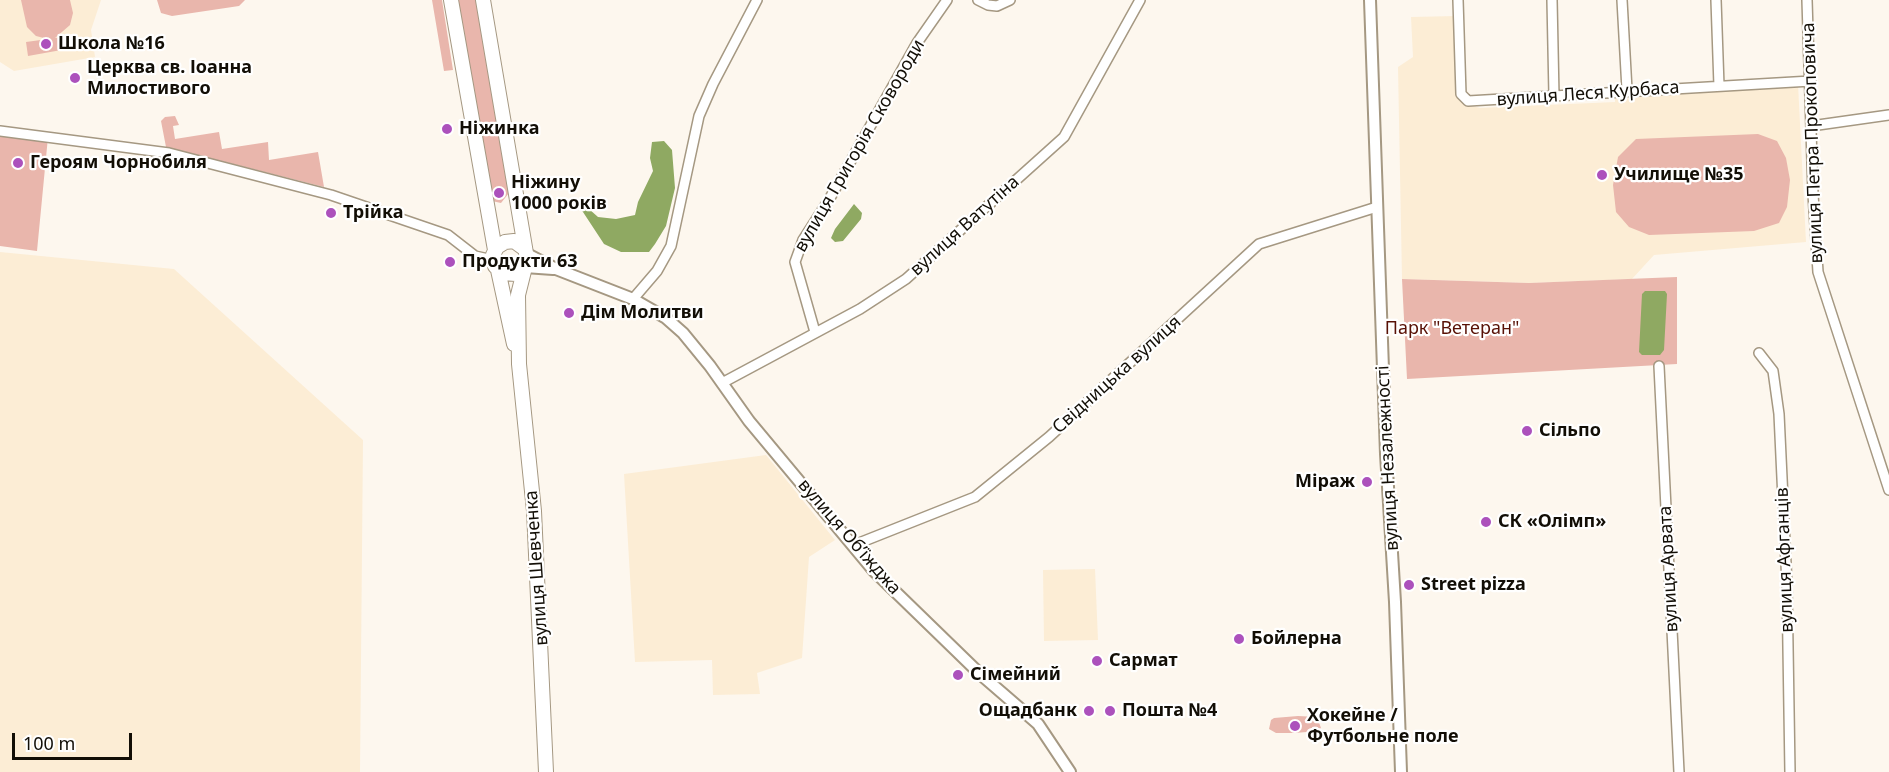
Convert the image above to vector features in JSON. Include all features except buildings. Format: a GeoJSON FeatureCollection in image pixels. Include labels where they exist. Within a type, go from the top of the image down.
{"type":"FeatureCollection","features":[{"type":"Feature","properties":{"kind":"main road","name":"вулиця Шевченка"},"geometry":{"type":"LineString","coordinates":[[451,0],[495,258],[519,364]]}},
{"type":"Feature","properties":{"kind":"main road","name":"вулиця Шевченка"},"geometry":{"type":"LineString","coordinates":[[483,0],[525,259],[518,295],[519,364],[534,511],[546,772]]}},
{"type":"Feature","properties":{"kind":"main road"},"geometry":{"type":"LineString","coordinates":[[509,241],[518,243],[525,259],[512,275],[495,258],[501,244],[509,241]]}},
{"type":"Feature","properties":{"kind":"street"},"geometry":{"type":"LineString","coordinates":[[633,299],[657,271],[671,246],[699,116],[757,0]]}},
{"type":"Feature","properties":{"kind":"street","name":"вулиця Григорія Сковороди"},"geometry":{"type":"LineString","coordinates":[[815,332],[795,262],[803,240],[836,189],[917,43],[947,0]]}},
{"type":"Feature","properties":{"kind":"street"},"geometry":{"type":"LineString","coordinates":[[978,0],[997,6],[1010,0]]}},
{"type":"Feature","properties":{"kind":"street","name":"вулиця Ватутіна"},"geometry":{"type":"LineString","coordinates":[[722,383],[860,309],[906,279],[1064,137],[1140,0]]}},
{"type":"Feature","properties":{"kind":"street","name":"вулиця Незалежності"},"geometry":{"type":"LineString","coordinates":[[1370,0],[1401,772]]}},
{"type":"Feature","properties":{"kind":"street","name":"вулиця Леся Курбаса"},"geometry":{"type":"LineString","coordinates":[[1458,0],[1461,94],[1468,100],[1811,81]]}},
{"type":"Feature","properties":{"kind":"street"},"geometry":{"type":"LineString","coordinates":[[1552,0],[1554,96]]}},
{"type":"Feature","properties":{"kind":"street"},"geometry":{"type":"LineString","coordinates":[[1622,0],[1627,90]]}},
{"type":"Feature","properties":{"kind":"street"},"geometry":{"type":"LineString","coordinates":[[1716,0],[1719,86]]}},
{"type":"Feature","properties":{"kind":"street","name":"вулиця Петра Прокоповича"},"geometry":{"type":"LineString","coordinates":[[1807,0],[1818,272],[1889,490]]}},
{"type":"Feature","properties":{"kind":"street"},"geometry":{"type":"LineString","coordinates":[[1811,126],[1889,115]]}},
{"type":"Feature","properties":{"kind":"street"},"geometry":{"type":"LineString","coordinates":[[0,131],[169,153],[331,195],[448,235],[471,253],[495,258]]}},
{"type":"Feature","properties":{"kind":"street","name":"Свідницька вулиця"},"geometry":{"type":"LineString","coordinates":[[854,546],[975,497],[1049,437],[1258,244],[1377,207]]}},
{"type":"Feature","properties":{"kind":"street","name":"вулиця Обʼїжджа"},"geometry":{"type":"LineString","coordinates":[[525,259],[633,299],[666,318],[683,333],[749,421],[874,571],[909,607],[1038,724],[1070,772]]}},
{"type":"Feature","properties":{"kind":"street","name":"вулиця Афганців"},"geometry":{"type":"LineString","coordinates":[[1759,353],[1773,371],[1779,414],[1787,585],[1790,772]]}},
{"type":"Feature","properties":{"kind":"street","name":"вулиця Арвата"},"geometry":{"type":"LineString","coordinates":[[1659,366],[1679,772]]}},
{"type":"Feature","properties":{"kind":"shaded area","name":"Школа №16"},"geometry":{"type":"Polygon","coordinates":[[[0,0],[101,0],[91,30],[95,57],[14,71],[0,62],[0,0]]]}},
{"type":"Feature","properties":{"kind":"shaded area","name":"Училище №35"},"geometry":{"type":"Polygon","coordinates":[[[1456,16],[1465,104],[1480,108],[1615,102],[1615,95],[1798,84],[1806,242],[1654,255],[1632,279],[1529,283],[1402,279],[1398,67],[1413,57],[1411,17],[1456,16]]]}},
{"type":"Feature","properties":{"kind":"shaded area"},"geometry":{"type":"Polygon","coordinates":[[[664,141],[672,150],[675,188],[666,226],[649,252],[621,252],[604,244],[581,209],[589,209],[598,217],[616,219],[635,215],[638,202],[653,171],[650,158],[652,142],[664,141]]]}},
{"type":"Feature","properties":{"kind":"shaded area"},"geometry":{"type":"Polygon","coordinates":[[[854,204],[862,213],[861,219],[843,241],[835,242],[831,238],[835,229],[854,204]]]}},
{"type":"Feature","properties":{"kind":"shaded area"},"geometry":{"type":"Polygon","coordinates":[[[0,252],[174,269],[363,440],[360,772],[0,772],[0,252]]]}},
{"type":"Feature","properties":{"kind":"shaded area"},"geometry":{"type":"Polygon","coordinates":[[[1645,291],[1665,291],[1667,294],[1664,350],[1660,355],[1642,355],[1639,352],[1642,294],[1645,291]]]}},
{"type":"Feature","properties":{"kind":"shaded area"},"geometry":{"type":"Polygon","coordinates":[[[766,455],[835,540],[809,557],[802,658],[757,673],[760,694],[713,695],[712,660],[635,662],[624,474],[766,455]]]}},
{"type":"Feature","properties":{"kind":"shaded area"},"geometry":{"type":"Polygon","coordinates":[[[1095,569],[1098,640],[1044,641],[1043,570],[1095,569]]]}},
{"type":"Feature","properties":{"kind":"green space"},"geometry":{"type":"Polygon","coordinates":[[[21,0],[70,0],[73,13],[70,25],[55,38],[76,35],[78,47],[28,56],[26,42],[48,39],[36,36],[27,27],[21,0]]]}},
{"type":"Feature","properties":{"kind":"green space"},"geometry":{"type":"Polygon","coordinates":[[[157,0],[245,0],[239,6],[172,16],[161,13],[157,0]]]}},
{"type":"Feature","properties":{"kind":"green space"},"geometry":{"type":"Polygon","coordinates":[[[432,0],[442,0],[453,70],[444,71],[432,0]]]}},
{"type":"Feature","properties":{"kind":"green space"},"geometry":{"type":"Polygon","coordinates":[[[457,0],[478,0],[509,193],[501,203],[492,201],[457,0]]]}},
{"type":"Feature","properties":{"kind":"green space"},"geometry":{"type":"Polygon","coordinates":[[[175,116],[179,125],[173,126],[175,139],[219,132],[222,149],[268,142],[269,160],[318,152],[324,187],[166,147],[161,121],[165,117],[175,116]]]}},
{"type":"Feature","properties":{"kind":"green space"},"geometry":{"type":"Polygon","coordinates":[[[0,131],[48,137],[37,251],[0,246],[0,131]]]}},
{"type":"Feature","properties":{"kind":"green space"},"geometry":{"type":"Polygon","coordinates":[[[1758,134],[1777,141],[1786,158],[1790,180],[1787,207],[1779,223],[1754,231],[1649,235],[1629,227],[1616,212],[1613,185],[1618,157],[1636,139],[1758,134]]]}},
{"type":"Feature","properties":{"kind":"green space","name":"Парк \"Ветеран\""},"geometry":{"type":"Polygon","coordinates":[[[1677,277],[1677,364],[1407,379],[1402,279],[1529,283],[1677,277]]]}},
{"type":"Feature","properties":{"kind":"green space","name":"Хокейне / Футбольне поле"},"geometry":{"type":"Polygon","coordinates":[[[1317,717],[1321,728],[1318,731],[1295,733],[1276,733],[1269,729],[1271,720],[1274,718],[1317,717]]]}},
{"type":"Feature","properties":{"kind":"place","name":"Школа №16"},"geometry":{"type":"Point","coordinates":[46,44]}},
{"type":"Feature","properties":{"kind":"place","name":"Церква св. Іоанна Милостивого"},"geometry":{"type":"Point","coordinates":[75,78]}},
{"type":"Feature","properties":{"kind":"place","name":"Ніжинка"},"geometry":{"type":"Point","coordinates":[447,129]}},
{"type":"Feature","properties":{"kind":"place","name":"Героям Чорнобиля"},"geometry":{"type":"Point","coordinates":[18,163]}},
{"type":"Feature","properties":{"kind":"place","name":"Училище №35"},"geometry":{"type":"Point","coordinates":[1602,175]}},
{"type":"Feature","properties":{"kind":"place","name":"Ніжину 1000 років"},"geometry":{"type":"Point","coordinates":[499,193]}},
{"type":"Feature","properties":{"kind":"place","name":"Трійка"},"geometry":{"type":"Point","coordinates":[331,213]}},
{"type":"Feature","properties":{"kind":"place","name":"Продукти 63"},"geometry":{"type":"Point","coordinates":[450,262]}},
{"type":"Feature","properties":{"kind":"place","name":"Дім Молитви"},"geometry":{"type":"Point","coordinates":[569,313]}},
{"type":"Feature","properties":{"kind":"place","name":"Сільпо"},"geometry":{"type":"Point","coordinates":[1527,431]}},
{"type":"Feature","properties":{"kind":"place","name":"Міраж"},"geometry":{"type":"Point","coordinates":[1367,482]}},
{"type":"Feature","properties":{"kind":"place","name":"СК «Олімп»"},"geometry":{"type":"Point","coordinates":[1486,522]}},
{"type":"Feature","properties":{"kind":"place","name":"Street pizza"},"geometry":{"type":"Point","coordinates":[1409,585]}},
{"type":"Feature","properties":{"kind":"place","name":"Бойлерна"},"geometry":{"type":"Point","coordinates":[1239,639]}},
{"type":"Feature","properties":{"kind":"place","name":"Сармат"},"geometry":{"type":"Point","coordinates":[1097,661]}},
{"type":"Feature","properties":{"kind":"place","name":"Сімейний"},"geometry":{"type":"Point","coordinates":[958,675]}},
{"type":"Feature","properties":{"kind":"place","name":"Ощадбанк"},"geometry":{"type":"Point","coordinates":[1089,711]}},
{"type":"Feature","properties":{"kind":"place","name":"Пошта №4"},"geometry":{"type":"Point","coordinates":[1110,711]}},
{"type":"Feature","properties":{"kind":"place","name":"Хокейне / Футбольне поле"},"geometry":{"type":"Point","coordinates":[1295,726]}}]}
